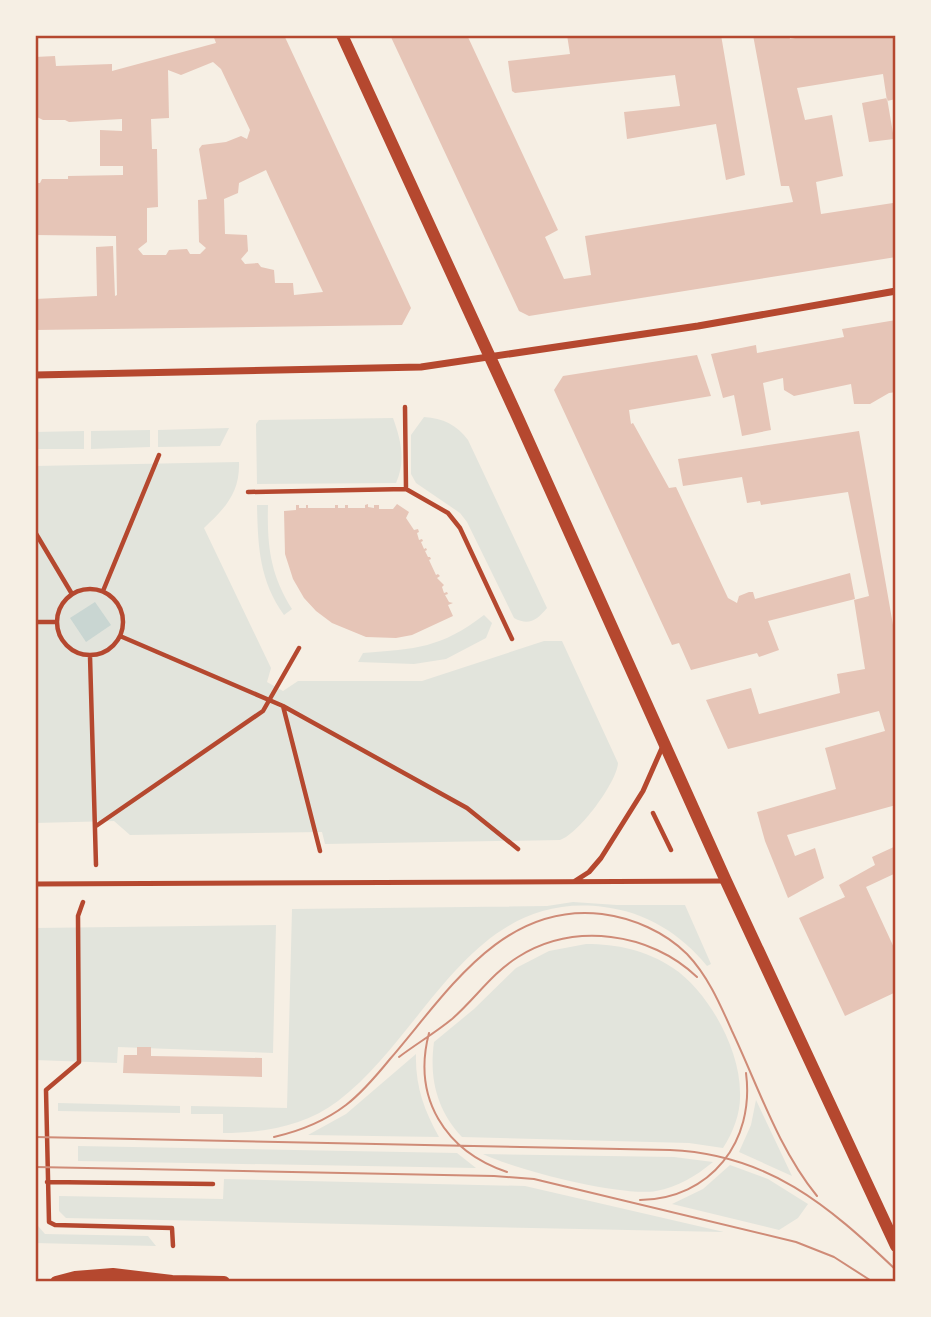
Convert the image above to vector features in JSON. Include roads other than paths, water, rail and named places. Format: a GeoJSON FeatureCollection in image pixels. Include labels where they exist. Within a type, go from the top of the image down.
{"type":"FeatureCollection","features":[{"type":"Feature","properties":{"kind":"street"},"geometry":{"type":"LineString","coordinates":[[342,35],[726,881],[896,1246]]}},
{"type":"Feature","properties":{"kind":"street"},"geometry":{"type":"LineString","coordinates":[[35,374],[421,367],[712,323],[896,291]]}},
{"type":"Feature","properties":{"kind":"street"},"geometry":{"type":"LineString","coordinates":[[56,1282],[113,1273],[172,1281]]}},
{"type":"Feature","properties":{"kind":"street"},"geometry":{"type":"LineString","coordinates":[[155,1282],[224,1282]]}},
{"type":"Feature","properties":{"kind":"lane"},"geometry":{"type":"LineString","coordinates":[[572,882],[589,872],[601,858],[643,791],[664,744]]}},
{"type":"Feature","properties":{"kind":"lane"},"geometry":{"type":"LineString","coordinates":[[35,884],[726,881]]}},
{"type":"Feature","properties":{"kind":"tram line"},"geometry":{"type":"LineString","coordinates":[[274,1137],[321,1121],[352,1100],[375,1077],[456,981],[480,957],[506,937],[535,922],[567,914],[602,914],[625,919],[659,933],[678,946],[694,963],[718,1001],[791,1158],[817,1196]]}},
{"type":"Feature","properties":{"kind":"tram line"},"geometry":{"type":"LineString","coordinates":[[399,1057],[452,1019],[509,963],[540,946],[563,939],[611,937],[634,942],[657,950],[697,977]]}},
{"type":"Feature","properties":{"kind":"tram line"},"geometry":{"type":"LineString","coordinates":[[429,1033],[425,1079],[438,1119],[466,1151],[507,1172]]}},
{"type":"Feature","properties":{"kind":"tram line"},"geometry":{"type":"LineString","coordinates":[[640,1200],[665,1197],[688,1189],[707,1177],[723,1162],[735,1143],[743,1121],[747,1098],[746,1073]]}},
{"type":"Feature","properties":{"kind":"tram line"},"geometry":{"type":"LineString","coordinates":[[35,1137],[670,1150],[705,1154],[737,1161],[794,1187],[846,1224],[896,1270]]}},
{"type":"Feature","properties":{"kind":"tram line"},"geometry":{"type":"LineString","coordinates":[[35,1167],[534,1179],[796,1242],[834,1257],[873,1282]]}}]}
